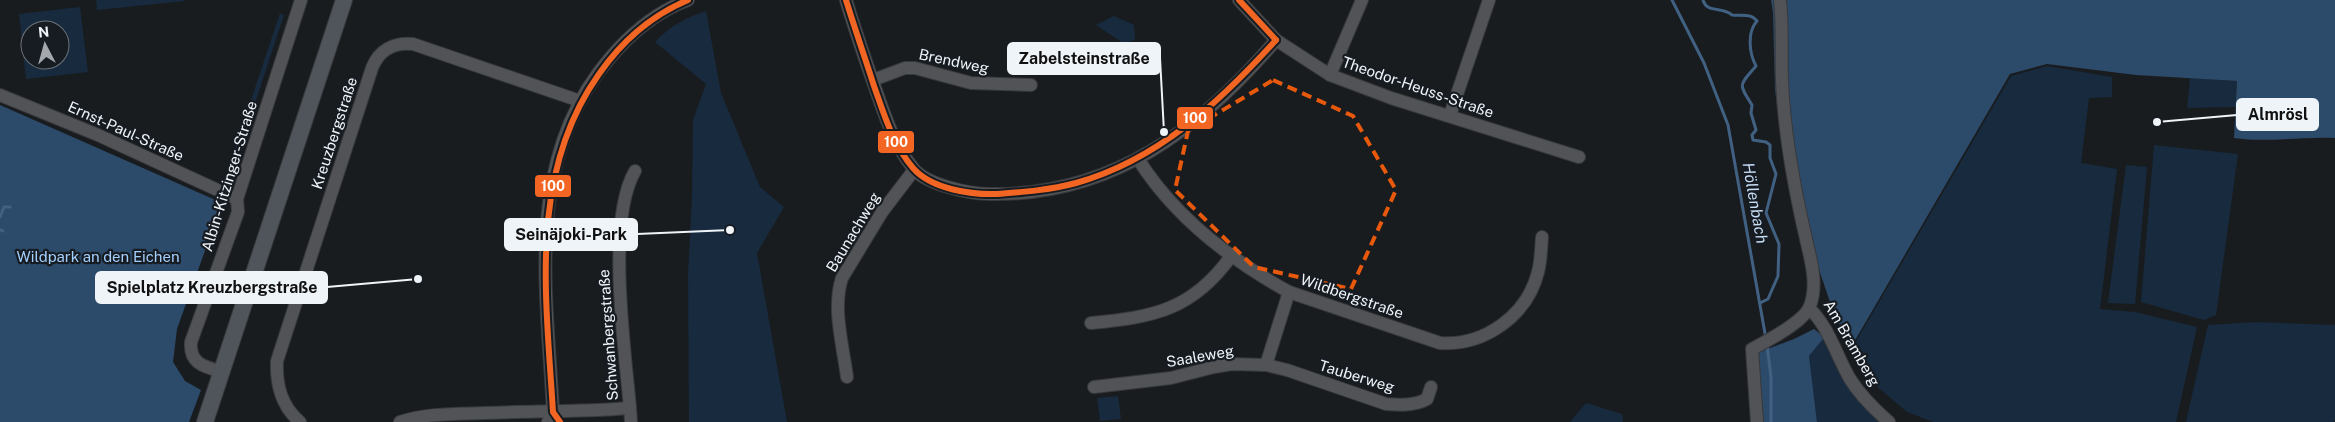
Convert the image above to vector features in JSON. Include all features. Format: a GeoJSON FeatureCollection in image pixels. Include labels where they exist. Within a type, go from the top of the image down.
{"type":"FeatureCollection","features":[{"type":"Feature","properties":{"kind":"main road"},"geometry":{"type":"LineString","coordinates":[[205,422],[344,0]]}},
{"type":"Feature","properties":{"kind":"street","name":"Albin-Kitzinger-Straße"},"geometry":{"type":"LineString","coordinates":[[223,372],[198,364],[191,356],[191,342],[238,212],[237,199],[301,0]]}},
{"type":"Feature","properties":{"kind":"street"},"geometry":{"type":"LineString","coordinates":[[400,422],[422,416],[554,419],[545,278],[546,216],[556,166],[580,101],[604,64],[638,28],[659,14],[688,0]]}},
{"type":"Feature","properties":{"kind":"street"},"geometry":{"type":"LineString","coordinates":[[846,0],[887,124],[914,170],[938,183],[962,192],[1007,194],[1040,192],[1074,185],[1110,173],[1138,159],[1184,130],[1221,100],[1276,40]]}},
{"type":"Feature","properties":{"kind":"street","name":"Theodor-Heuss-Straße"},"geometry":{"type":"LineString","coordinates":[[1239,0],[1276,40],[1330,75],[1391,98],[1579,157]]}},
{"type":"Feature","properties":{"kind":"street"},"geometry":{"type":"LineString","coordinates":[[1330,75],[1362,0]]}},
{"type":"Feature","properties":{"kind":"street"},"geometry":{"type":"LineString","coordinates":[[1450,115],[1489,0]]}},
{"type":"Feature","properties":{"kind":"street","name":"Am Bramberg"},"geometry":{"type":"LineString","coordinates":[[1780,0],[1782,82],[1793,182],[1812,265],[1814,285],[1809,308],[1818,316],[1850,379],[1863,396],[1889,422]]}},
{"type":"Feature","properties":{"kind":"street","name":"Kreuzbergstraße"},"geometry":{"type":"LineString","coordinates":[[300,422],[287,408],[282,398],[278,382],[277,361],[372,68],[378,56],[389,47],[398,44],[412,44],[580,101]]}},
{"type":"Feature","properties":{"kind":"street","name":"Brendweg"},"geometry":{"type":"LineString","coordinates":[[873,80],[906,68],[915,68],[971,83],[1031,85]]}},
{"type":"Feature","properties":{"kind":"street","name":"Ernst-Paul-Straße"},"geometry":{"type":"LineString","coordinates":[[0,95],[98,135],[237,199]]}},
{"type":"Feature","properties":{"kind":"street","name":"Wildbergstraße"},"geometry":{"type":"LineString","coordinates":[[1138,159],[1158,188],[1201,232],[1232,255],[1289,292],[1440,343],[1465,342],[1495,330],[1521,305],[1538,274],[1542,237]]}},
{"type":"Feature","properties":{"kind":"street","name":"Baunachweg"},"geometry":{"type":"LineString","coordinates":[[846,377],[838,301],[842,278],[882,212],[914,170]]}},
{"type":"Feature","properties":{"kind":"street","name":"Schwanbergstraße"},"geometry":{"type":"LineString","coordinates":[[631,422],[620,274],[620,236],[626,197],[635,171]]}},
{"type":"Feature","properties":{"kind":"street"},"geometry":{"type":"LineString","coordinates":[[1091,324],[1135,318],[1169,310],[1191,297],[1211,281],[1232,255]]}},
{"type":"Feature","properties":{"kind":"street"},"geometry":{"type":"LineString","coordinates":[[1266,365],[1289,292]]}},
{"type":"Feature","properties":{"kind":"street"},"geometry":{"type":"LineString","coordinates":[[1756,422],[1752,349],[1805,314],[1809,308]]}},
{"type":"Feature","properties":{"kind":"street","name":"Saaleweg"},"geometry":{"type":"LineString","coordinates":[[1094,387],[1171,378],[1232,364],[1266,365]]}},
{"type":"Feature","properties":{"kind":"street","name":"Tauberweg"},"geometry":{"type":"LineString","coordinates":[[1266,365],[1287,370],[1386,404],[1398,405],[1420,402],[1427,399],[1431,388]]}},
{"type":"Feature","properties":{"kind":"street","name":"Schwanbergstraße"},"geometry":{"type":"LineString","coordinates":[[554,419],[630,408]]}},
{"type":"Feature","properties":{"kind":"highlighted area"},"geometry":{"type":"Polygon","coordinates":[[[1273,80],[1353,116],[1396,190],[1351,289],[1254,267],[1175,190],[1188,131],[1273,80]]]}},
{"type":"Feature","properties":{"kind":"shaded area"},"geometry":{"type":"Polygon","coordinates":[[[96,0],[184,0],[184,1],[97,10],[96,0]]]}},
{"type":"Feature","properties":{"kind":"shaded area"},"geometry":{"type":"Polygon","coordinates":[[[80,7],[88,72],[26,79],[25,70],[70,70],[70,20],[20,20],[20,23],[19,14],[80,7]]]}},
{"type":"Feature","properties":{"kind":"shaded area"},"geometry":{"type":"Polygon","coordinates":[[[706,11],[721,93],[760,187],[784,207],[757,253],[787,422],[689,422],[688,275],[693,120],[706,84],[655,42],[678,23],[706,11]]]}},
{"type":"Feature","properties":{"kind":"shaded area"},"geometry":{"type":"Polygon","coordinates":[[[280,13],[284,15],[231,176],[226,175],[280,13]]]}},
{"type":"Feature","properties":{"kind":"shaded area"},"geometry":{"type":"Polygon","coordinates":[[[1114,16],[1134,25],[1135,40],[1123,43],[1096,25],[1114,16]]]}},
{"type":"Feature","properties":{"kind":"shaded area"},"geometry":{"type":"Polygon","coordinates":[[[2047,66],[2112,77],[2112,97],[2089,98],[2081,163],[2117,169],[2100,309],[2135,312],[2197,327],[2176,422],[1933,422],[1907,412],[1867,378],[1851,350],[2011,76],[2047,66]]]}},
{"type":"Feature","properties":{"kind":"shaded area"},"geometry":{"type":"Polygon","coordinates":[[[2190,78],[2237,81],[2236,107],[2187,108],[2190,78]]]}},
{"type":"Feature","properties":{"kind":"shaded area"},"geometry":{"type":"Polygon","coordinates":[[[2154,145],[2238,154],[2216,315],[2204,320],[2141,302],[2154,145]]]}},
{"type":"Feature","properties":{"kind":"shaded area"},"geometry":{"type":"Polygon","coordinates":[[[2126,165],[2147,167],[2135,304],[2108,303],[2126,165]]]}},
{"type":"Feature","properties":{"kind":"shaded area"},"geometry":{"type":"Polygon","coordinates":[[[2256,322],[2335,325],[2335,420],[2333,422],[2186,422],[2208,325],[2256,322]]]}},
{"type":"Feature","properties":{"kind":"shaded area"},"geometry":{"type":"Polygon","coordinates":[[[1823,339],[1852,393],[1879,422],[1817,422],[1809,356],[1823,339]]]}},
{"type":"Feature","properties":{"kind":"shaded area"},"geometry":{"type":"Polygon","coordinates":[[[1118,396],[1121,419],[1100,421],[1097,398],[1118,396]]]}},
{"type":"Feature","properties":{"kind":"shaded area"},"geometry":{"type":"Polygon","coordinates":[[[1586,403],[1622,414],[1623,422],[1570,422],[1586,403]]]}},
{"type":"Feature","properties":{"kind":"green space"},"geometry":{"type":"Polygon","coordinates":[[[1771,0],[2335,0],[2335,138],[2259,140],[2234,138],[2237,81],[2136,75],[2047,64],[2010,74],[1850,349],[1831,305],[1787,175],[1775,90],[1771,0]]]}},
{"type":"Feature","properties":{"kind":"green space","name":"Wildpark an den Eichen"},"geometry":{"type":"Polygon","coordinates":[[[0,105],[220,202],[221,206],[177,329],[173,362],[185,381],[201,390],[189,422],[0,422],[0,105]]]}},
{"type":"Feature","properties":{"kind":"green space"},"geometry":{"type":"Polygon","coordinates":[[[1814,329],[1823,336],[1883,422],[1879,422],[1852,393],[1823,339],[1809,356],[1817,422],[1759,422],[1759,352],[1794,339],[1814,329]]]}},
{"type":"Feature","properties":{"kind":"waterway","name":"Höllenbach"},"geometry":{"type":"LineString","coordinates":[[1672,0],[1704,63],[1728,125],[1766,339]]}},
{"type":"Feature","properties":{"kind":"waterway"},"geometry":{"type":"LineString","coordinates":[[1703,0],[1712,9],[1728,12],[1732,15],[1749,16],[1757,21],[1750,37],[1752,55],[1756,66],[1746,77],[1742,85],[1752,105],[1751,113],[1756,130],[1752,135],[1753,140],[1766,142],[1770,145],[1770,158],[1776,174],[1766,213],[1779,244],[1778,276],[1768,299],[1760,303]]}},
{"type":"Feature","properties":{"kind":"waterway"},"geometry":{"type":"LineString","coordinates":[[0,217],[4,207],[10,207]]}},
{"type":"Feature","properties":{"kind":"waterway","name":"Höllenbach"},"geometry":{"type":"LineString","coordinates":[[1767,345],[1771,377],[1771,422]]}},
{"type":"Feature","properties":{"kind":"transit line","name":"100"},"geometry":{"type":"LineString","coordinates":[[560,422],[553,412],[546,280],[551,194],[561,153],[576,112],[599,74],[617,51],[649,22],[674,6],[688,0]]}},
{"type":"Feature","properties":{"kind":"transit line","name":"100"},"geometry":{"type":"LineString","coordinates":[[846,0],[885,118],[906,159],[913,168],[930,181],[964,192],[998,194],[1047,189],[1076,183],[1106,173],[1134,160],[1161,144],[1210,106],[1276,40]]}},
{"type":"Feature","properties":{"kind":"transit line","name":"100"},"geometry":{"type":"LineString","coordinates":[[1239,0],[1276,40]]}},
{"type":"Feature","properties":{"kind":"place","name":"Almrösl"},"geometry":{"type":"Point","coordinates":[2157,122]}},
{"type":"Feature","properties":{"kind":"place","name":"Zabelsteinstraße"},"geometry":{"type":"Point","coordinates":[1164,132]}},
{"type":"Feature","properties":{"kind":"place","name":"Seinäjoki-Park"},"geometry":{"type":"Point","coordinates":[730,230]}},
{"type":"Feature","properties":{"kind":"place","name":"Spielplatz Kreuzbergstraße"},"geometry":{"type":"Point","coordinates":[418,279]}}]}
